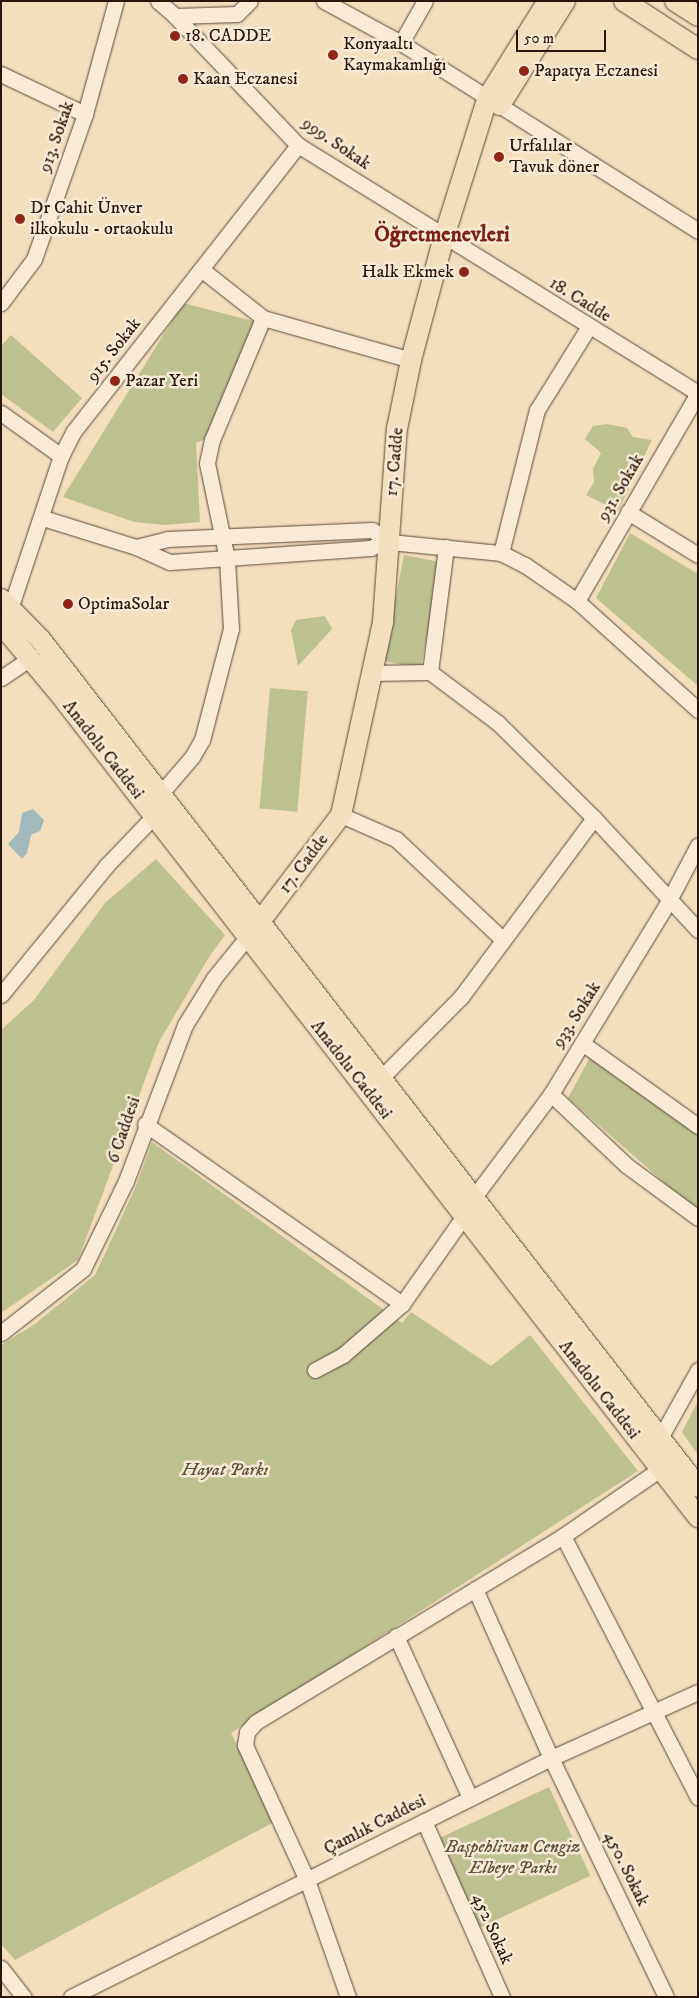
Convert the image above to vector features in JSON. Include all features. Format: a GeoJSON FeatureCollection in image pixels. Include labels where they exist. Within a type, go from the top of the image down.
{"type":"FeatureCollection","features":[{"type":"Feature","properties":{"kind":"main road","name":"17. Cadde"},"geometry":{"type":"LineString","coordinates":[[261,920],[341,815],[383,622],[386,541],[397,429],[411,360],[444,237],[494,101],[539,10],[548,1]]}},
{"type":"Feature","properties":{"kind":"main road"},"geometry":{"type":"LineString","coordinates":[[494,101],[565,1]]}},
{"type":"Feature","properties":{"kind":"main road"},"geometry":{"type":"LineString","coordinates":[[624,1],[698,49]]}},
{"type":"Feature","properties":{"kind":"main road"},"geometry":{"type":"LineString","coordinates":[[676,1],[698,16]]}},
{"type":"Feature","properties":{"kind":"main road","name":"Anadolu Caddesi"},"geometry":{"type":"LineString","coordinates":[[6,603],[261,920],[698,1487]]}},
{"type":"Feature","properties":{"kind":"main road","name":"Anadolu Caddesi"},"geometry":{"type":"LineString","coordinates":[[1,624],[154,816],[698,1518]]}},
{"type":"Feature","properties":{"kind":"street","name":"913. Sokak"},"geometry":{"type":"LineString","coordinates":[[1,303],[34,259],[85,114],[116,1]]}},
{"type":"Feature","properties":{"kind":"street","name":"999. Sokak"},"geometry":{"type":"LineString","coordinates":[[158,1],[175,16],[298,145],[444,237]]}},
{"type":"Feature","properties":{"kind":"street"},"geometry":{"type":"LineString","coordinates":[[175,16],[237,14],[250,1]]}},
{"type":"Feature","properties":{"kind":"street"},"geometry":{"type":"LineString","coordinates":[[324,1],[400,43],[698,231]]}},
{"type":"Feature","properties":{"kind":"street"},"geometry":{"type":"LineString","coordinates":[[400,43],[425,1]]}},
{"type":"Feature","properties":{"kind":"street"},"geometry":{"type":"LineString","coordinates":[[1,74],[85,114]]}},
{"type":"Feature","properties":{"kind":"street","name":"915. Sokak"},"geometry":{"type":"LineString","coordinates":[[6,603],[43,518],[61,456],[74,431],[298,145]]}},
{"type":"Feature","properties":{"kind":"street","name":"18. Cadde"},"geometry":{"type":"LineString","coordinates":[[444,237],[588,328],[698,393]]}},
{"type":"Feature","properties":{"kind":"street"},"geometry":{"type":"LineString","coordinates":[[201,269],[263,318],[411,360]]}},
{"type":"Feature","properties":{"kind":"street"},"geometry":{"type":"LineString","coordinates":[[160,793],[192,758],[206,728],[231,629],[227,559],[207,471],[208,455],[263,318]]}},
{"type":"Feature","properties":{"kind":"street"},"geometry":{"type":"LineString","coordinates":[[500,553],[537,410],[588,328]]}},
{"type":"Feature","properties":{"kind":"street","name":"931. Sokak"},"geometry":{"type":"LineString","coordinates":[[576,601],[698,393]]}},
{"type":"Feature","properties":{"kind":"street"},"geometry":{"type":"LineString","coordinates":[[1,413],[61,456]]}},
{"type":"Feature","properties":{"kind":"street"},"geometry":{"type":"LineString","coordinates":[[628,512],[698,554]]}},
{"type":"Feature","properties":{"kind":"street"},"geometry":{"type":"LineString","coordinates":[[43,518],[136,547],[170,562],[371,548],[386,541]]}},
{"type":"Feature","properties":{"kind":"street"},"geometry":{"type":"LineString","coordinates":[[136,547],[167,539],[372,530],[386,541],[500,553],[525,565],[576,601],[698,710]]}},
{"type":"Feature","properties":{"kind":"street"},"geometry":{"type":"LineString","coordinates":[[430,672],[446,548]]}},
{"type":"Feature","properties":{"kind":"street"},"geometry":{"type":"LineString","coordinates":[[1,678],[30,658]]}},
{"type":"Feature","properties":{"kind":"street"},"geometry":{"type":"LineString","coordinates":[[371,673],[430,672],[498,723],[594,818],[668,902],[698,930]]}},
{"type":"Feature","properties":{"kind":"street"},"geometry":{"type":"LineString","coordinates":[[341,815],[396,839],[503,940]]}},
{"type":"Feature","properties":{"kind":"street"},"geometry":{"type":"LineString","coordinates":[[1,995],[107,865],[154,816]]}},
{"type":"Feature","properties":{"kind":"street"},"geometry":{"type":"LineString","coordinates":[[382,1078],[461,997],[594,818]]}},
{"type":"Feature","properties":{"kind":"street","name":"933. Sokak"},"geometry":{"type":"LineString","coordinates":[[474,1197],[550,1094],[668,902],[698,845]]}},
{"type":"Feature","properties":{"kind":"street","name":"6 Caddesi"},"geometry":{"type":"LineString","coordinates":[[1,1332],[83,1269],[126,1181],[145,1124],[185,1026],[214,978],[261,920]]}},
{"type":"Feature","properties":{"kind":"street"},"geometry":{"type":"LineString","coordinates":[[582,1043],[698,1126]]}},
{"type":"Feature","properties":{"kind":"street"},"geometry":{"type":"LineString","coordinates":[[550,1094],[626,1165],[698,1218]]}},
{"type":"Feature","properties":{"kind":"street"},"geometry":{"type":"LineString","coordinates":[[145,1124],[402,1304]]}},
{"type":"Feature","properties":{"kind":"street"},"geometry":{"type":"LineString","coordinates":[[315,1370],[342,1355],[402,1304],[464,1216]]}},
{"type":"Feature","properties":{"kind":"street"},"geometry":{"type":"LineString","coordinates":[[660,1438],[698,1370]]}},
{"type":"Feature","properties":{"kind":"street"},"geometry":{"type":"LineString","coordinates":[[348,1997],[307,1880],[245,1745],[247,1732],[256,1722],[563,1536],[660,1469]]}},
{"type":"Feature","properties":{"kind":"street"},"geometry":{"type":"LineString","coordinates":[[563,1536],[657,1713],[698,1797]]}},
{"type":"Feature","properties":{"kind":"street","name":"450. Sokak"},"geometry":{"type":"LineString","coordinates":[[475,1588],[551,1758],[666,1997]]}},
{"type":"Feature","properties":{"kind":"street"},"geometry":{"type":"LineString","coordinates":[[396,1636],[470,1798]]}},
{"type":"Feature","properties":{"kind":"street","name":"Çamlık Caddesi"},"geometry":{"type":"LineString","coordinates":[[71,1997],[551,1758],[657,1713],[698,1692]]}},
{"type":"Feature","properties":{"kind":"street","name":"452 Sokak"},"geometry":{"type":"LineString","coordinates":[[424,1821],[502,1997]]}},
{"type":"Feature","properties":{"kind":"street"},"geometry":{"type":"LineString","coordinates":[[1,1968],[24,1997]]}},
{"type":"Feature","properties":{"kind":"green space"},"geometry":{"type":"Polygon","coordinates":[[[183,303],[257,322],[208,438],[196,443],[200,522],[165,525],[134,522],[63,497],[183,303]]]}},
{"type":"Feature","properties":{"kind":"green space"},"geometry":{"type":"Polygon","coordinates":[[[11,335],[82,398],[53,432],[1,394],[1,346],[11,335]]]}},
{"type":"Feature","properties":{"kind":"green space"},"geometry":{"type":"Polygon","coordinates":[[[607,424],[627,428],[633,437],[652,440],[618,511],[586,495],[594,482],[593,469],[601,453],[585,439],[593,426],[607,424]]]}},
{"type":"Feature","properties":{"kind":"green space"},"geometry":{"type":"Polygon","coordinates":[[[630,533],[698,574],[698,686],[596,598],[630,533]]]}},
{"type":"Feature","properties":{"kind":"green space"},"geometry":{"type":"Polygon","coordinates":[[[404,555],[441,562],[421,668],[383,661],[404,555]]]}},
{"type":"Feature","properties":{"kind":"green space"},"geometry":{"type":"Polygon","coordinates":[[[325,616],[332,629],[298,666],[291,630],[296,620],[325,616]]]}},
{"type":"Feature","properties":{"kind":"green space"},"geometry":{"type":"Polygon","coordinates":[[[270,688],[308,691],[297,812],[259,809],[270,688]]]}},
{"type":"Feature","properties":{"kind":"green space"},"geometry":{"type":"Polygon","coordinates":[[[156,859],[225,935],[209,957],[159,1042],[78,1260],[1,1313],[1,1030],[34,1000],[105,903],[156,859]]]}},
{"type":"Feature","properties":{"kind":"green space"},"geometry":{"type":"Polygon","coordinates":[[[590,1057],[698,1135],[698,1208],[676,1193],[568,1098],[590,1057]]]}},
{"type":"Feature","properties":{"kind":"green space","name":"Hayat Parkı"},"geometry":{"type":"Polygon","coordinates":[[[152,1142],[402,1323],[411,1312],[491,1366],[530,1335],[638,1471],[231,1733],[274,1822],[15,1960],[1,1944],[1,1345],[35,1324],[95,1275],[136,1186],[152,1142]]]}},
{"type":"Feature","properties":{"kind":"green space"},"geometry":{"type":"Polygon","coordinates":[[[698,1401],[698,1455],[682,1432],[698,1401]]]}},
{"type":"Feature","properties":{"kind":"green space","name":"Başpehlivan Cengiz Elbeye Parkı"},"geometry":{"type":"Polygon","coordinates":[[[549,1787],[590,1876],[477,1929],[436,1840],[549,1787]]]}},
{"type":"Feature","properties":{"kind":"water"},"geometry":{"type":"Polygon","coordinates":[[[33,809],[44,820],[40,831],[31,835],[27,853],[22,859],[8,844],[19,832],[22,813],[33,809]]]}},
{"type":"Feature","properties":{"kind":"place","name":"18. CADDE"},"geometry":{"type":"Point","coordinates":[175,36]}},
{"type":"Feature","properties":{"kind":"place","name":"Konyaaltı Kaymakamlığı"},"geometry":{"type":"Point","coordinates":[333,55]}},
{"type":"Feature","properties":{"kind":"place","name":"Papatya Eczanesi"},"geometry":{"type":"Point","coordinates":[524,71]}},
{"type":"Feature","properties":{"kind":"place","name":"Kaan Eczanesi"},"geometry":{"type":"Point","coordinates":[183,79]}},
{"type":"Feature","properties":{"kind":"place","name":"Urfalılar Tavuk döner"},"geometry":{"type":"Point","coordinates":[499,157]}},
{"type":"Feature","properties":{"kind":"place","name":"Dr Cahit Ünver ilkokulu - ortaokulu"},"geometry":{"type":"Point","coordinates":[20,219]}},
{"type":"Feature","properties":{"kind":"place","name":"Halk Ekmek"},"geometry":{"type":"Point","coordinates":[464,272]}},
{"type":"Feature","properties":{"kind":"place","name":"Pazar Yeri"},"geometry":{"type":"Point","coordinates":[115,381]}},
{"type":"Feature","properties":{"kind":"place","name":"OptimaSolar"},"geometry":{"type":"Point","coordinates":[68,604]}},
{"type":"Feature","properties":{"kind":"district","name":"Öğretmenevleri"},"geometry":{"type":"Point","coordinates":[442,235]}}]}
